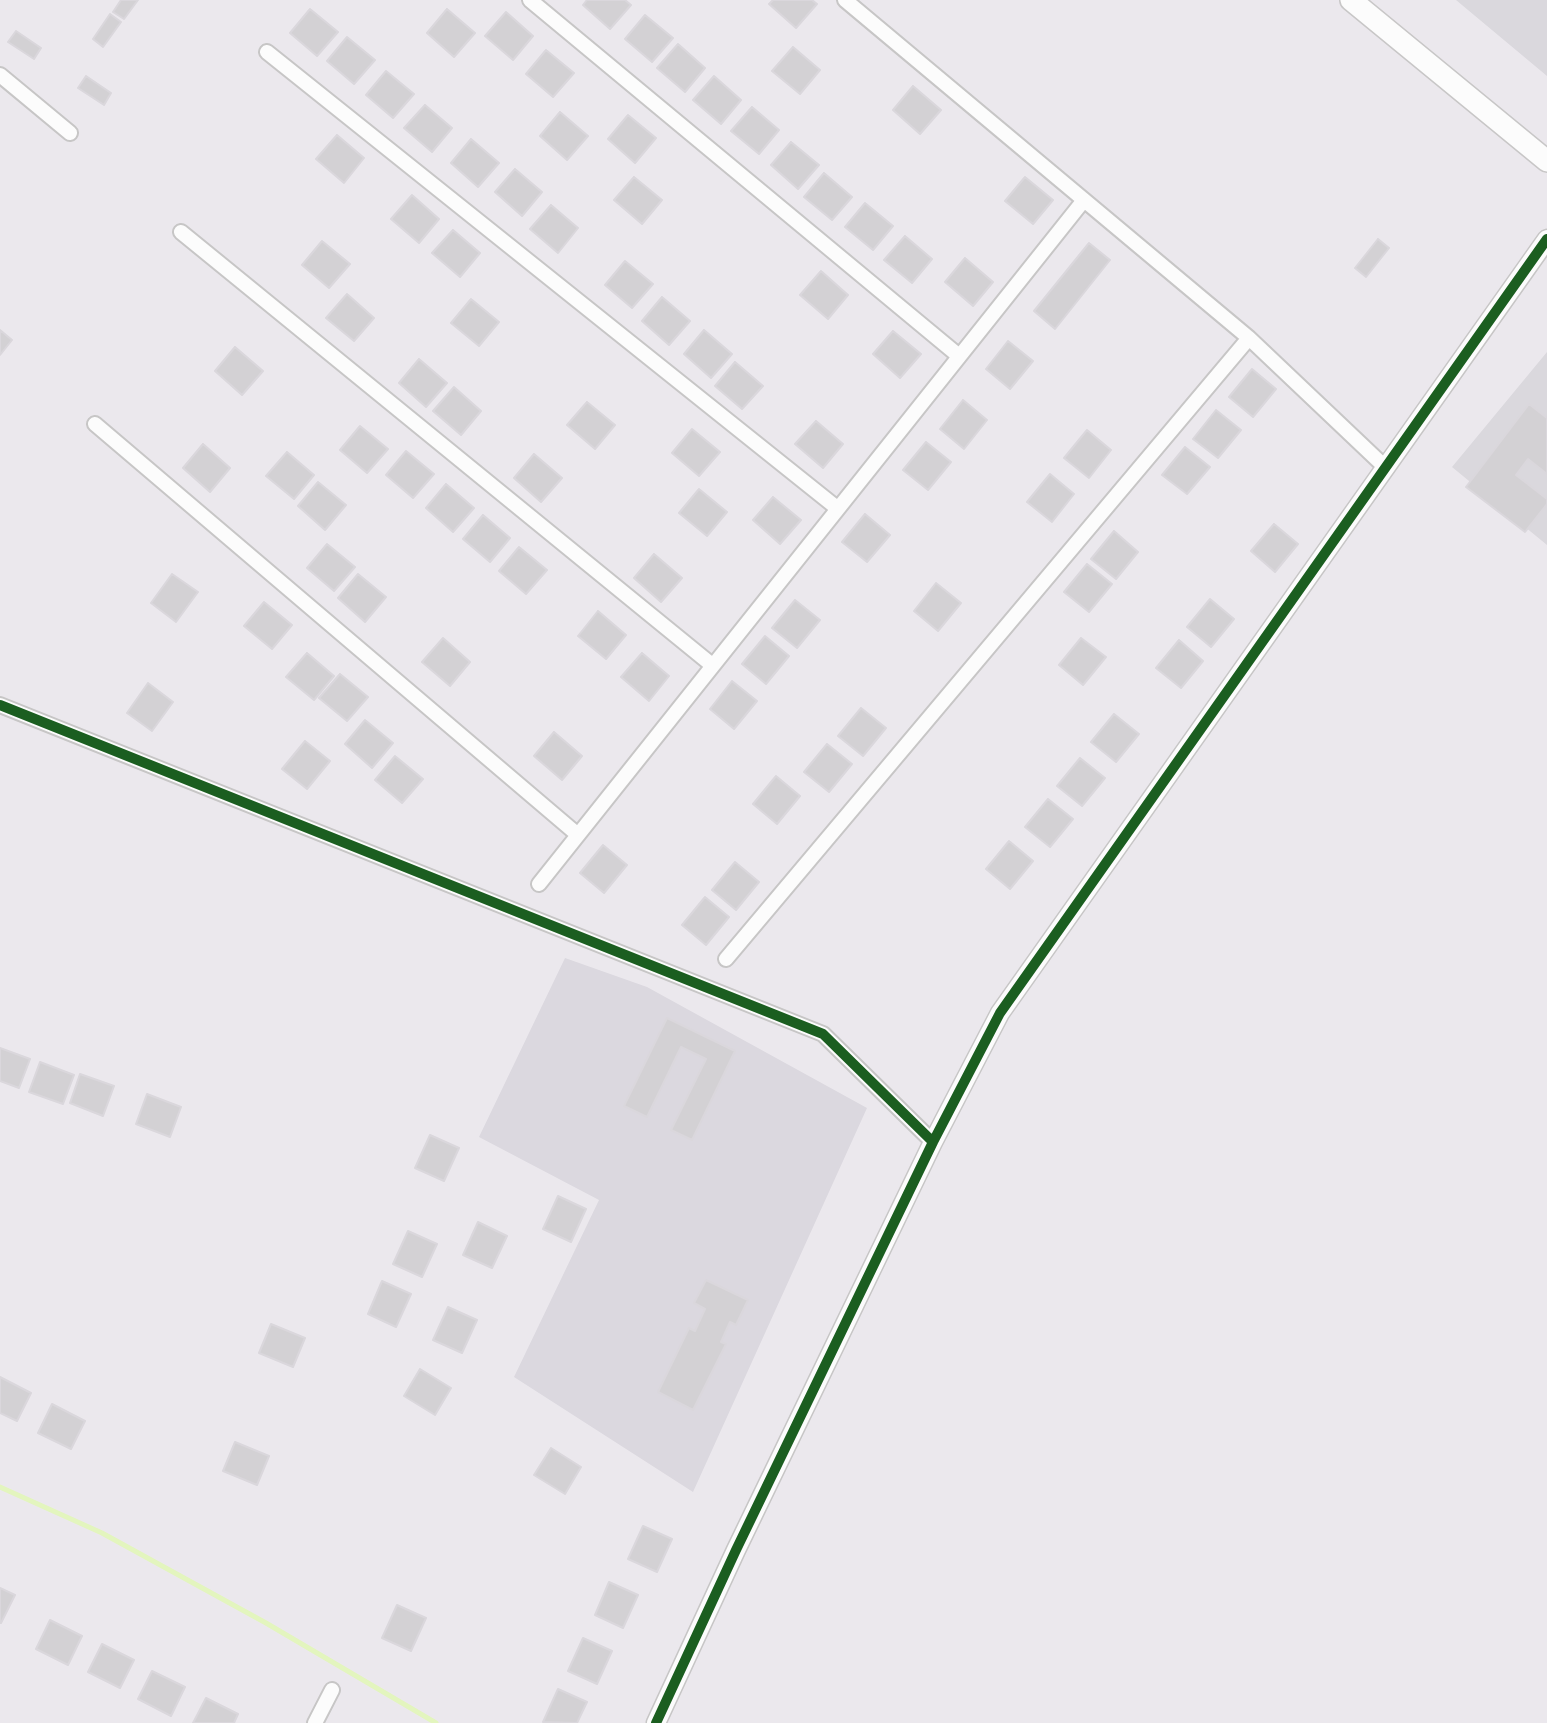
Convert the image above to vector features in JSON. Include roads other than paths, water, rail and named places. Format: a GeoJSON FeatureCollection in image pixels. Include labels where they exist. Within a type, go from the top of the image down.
{"type":"FeatureCollection","features":[{"type":"Feature","properties":{"kind":"main road"},"geometry":{"type":"LineString","coordinates":[[1351,0],[1547,162]]}},
{"type":"Feature","properties":{"kind":"street"},"geometry":{"type":"LineString","coordinates":[[530,0],[959,356]]}},
{"type":"Feature","properties":{"kind":"street"},"geometry":{"type":"LineString","coordinates":[[845,0],[1250,338],[1385,467]]}},
{"type":"Feature","properties":{"kind":"street"},"geometry":{"type":"LineString","coordinates":[[267,52],[837,508]]}},
{"type":"Feature","properties":{"kind":"street"},"geometry":{"type":"LineString","coordinates":[[0,75],[70,133]]}},
{"type":"Feature","properties":{"kind":"street"},"geometry":{"type":"LineString","coordinates":[[539,884],[1084,200]]}},
{"type":"Feature","properties":{"kind":"street"},"geometry":{"type":"LineString","coordinates":[[181,232],[712,665]]}},
{"type":"Feature","properties":{"kind":"street"},"geometry":{"type":"LineString","coordinates":[[656,1723],[736,1550],[933,1142],[1000,1013],[1547,239]]}},
{"type":"Feature","properties":{"kind":"street"},"geometry":{"type":"LineString","coordinates":[[726,960],[1250,338]]}},
{"type":"Feature","properties":{"kind":"street"},"geometry":{"type":"LineString","coordinates":[[95,424],[578,835]]}},
{"type":"Feature","properties":{"kind":"street"},"geometry":{"type":"LineString","coordinates":[[0,705],[823,1034],[933,1142]]}},
{"type":"Feature","properties":{"kind":"street"},"geometry":{"type":"LineString","coordinates":[[315,1723],[332,1689]]}},
{"type":"Feature","properties":{"kind":"waterway"},"geometry":{"type":"LineString","coordinates":[[0,1487],[102,1533],[266,1623],[436,1723]]}}]}
